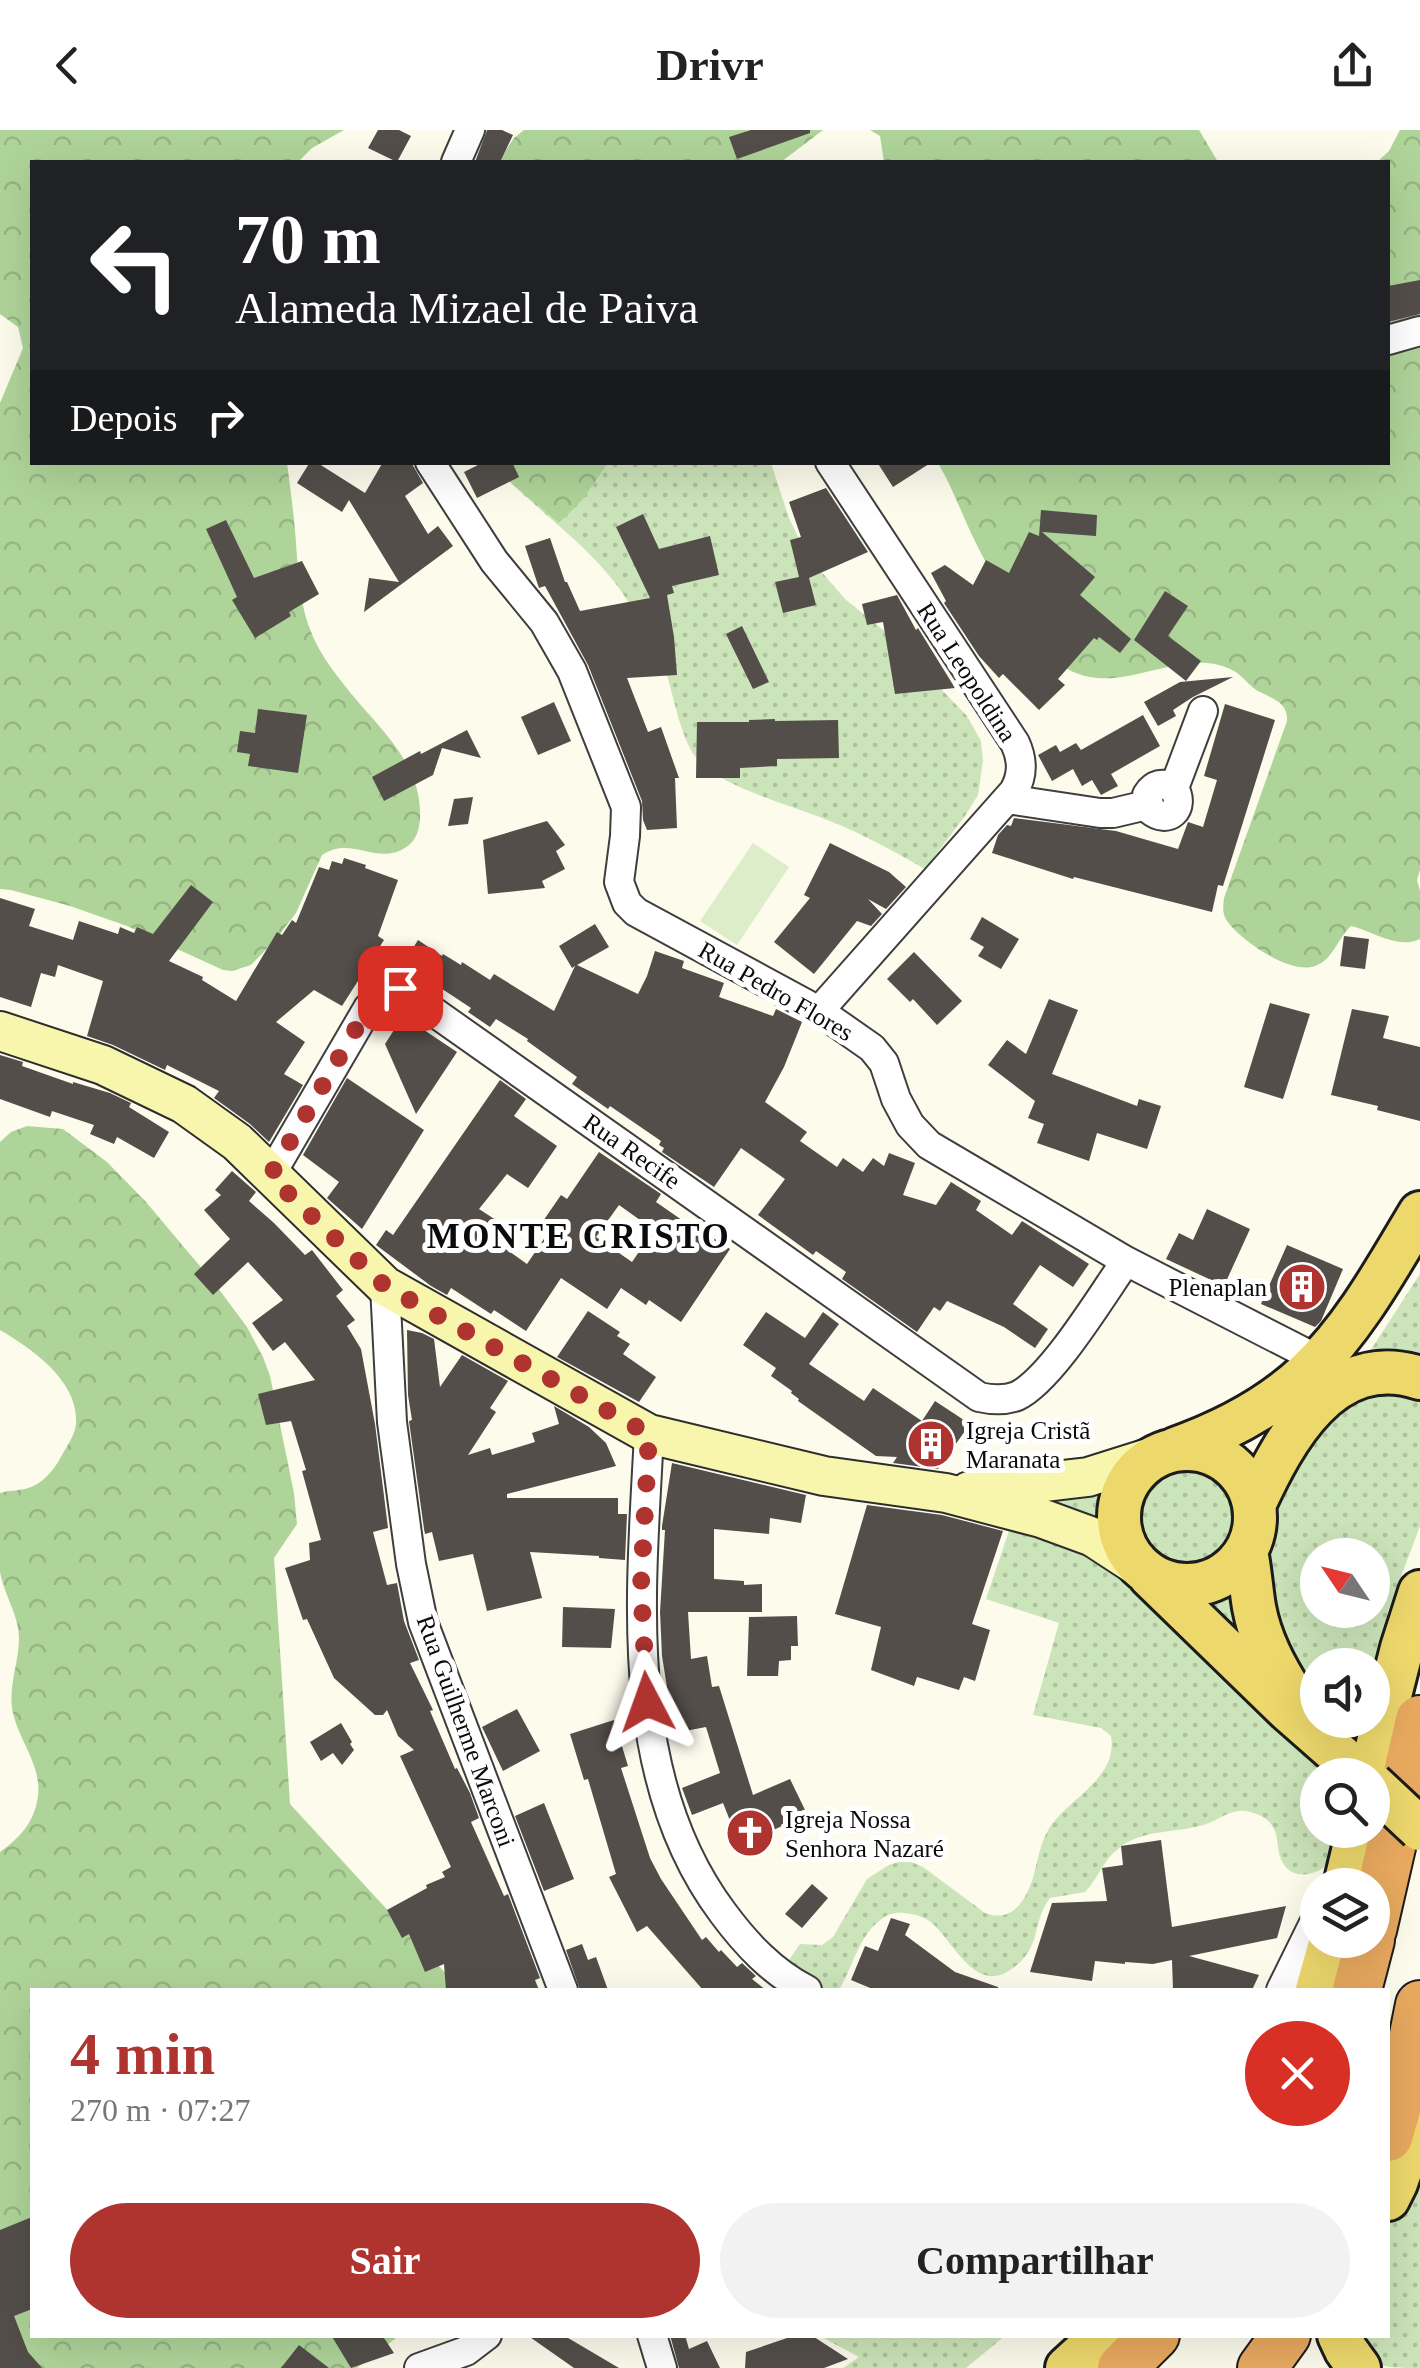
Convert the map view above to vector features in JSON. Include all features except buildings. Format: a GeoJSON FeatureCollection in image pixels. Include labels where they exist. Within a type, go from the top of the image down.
{"type":"FeatureCollection","features":[{"type":"Feature","properties":{"kind":"highway"},"geometry":{"type":"LineString","coordinates":[[1386,1868],[1420,1720]]}},
{"type":"Feature","properties":{"kind":"highway"},"geometry":{"type":"LineString","coordinates":[[1358,1988],[1365,1958]]}},
{"type":"Feature","properties":{"kind":"highway"},"geometry":{"type":"LineString","coordinates":[[1390,2130],[1420,2005]]}},
{"type":"Feature","properties":{"kind":"highway"},"geometry":{"type":"LineString","coordinates":[[1122,2368],[1151,2338]]}},
{"type":"Feature","properties":{"kind":"highway"},"geometry":{"type":"LineString","coordinates":[[1262,2368],[1284,2338]]}},
{"type":"Feature","properties":{"kind":"main road"},"geometry":{"type":"LineString","coordinates":[[1346,1758],[1288,1710],[1142,1569],[1123,1542],[1118,1510],[1125,1488],[1139,1468],[1161,1454],[1234,1425],[1309,1372],[1376,1286],[1420,1214]]}},
{"type":"Feature","properties":{"kind":"main road"},"geometry":{"type":"LineString","coordinates":[[1142,1569],[1171,1584],[1203,1584],[1232,1568],[1246,1552],[1253,1531],[1254,1505],[1269,1470],[1296,1425],[1334,1390],[1350,1381],[1397,1371],[1419,1377]]}},
{"type":"Feature","properties":{"kind":"main road"},"geometry":{"type":"LineString","coordinates":[[1161,1454],[1184,1449],[1219,1457],[1246,1482],[1254,1505]]}},
{"type":"Feature","properties":{"kind":"main road"},"geometry":{"type":"LineString","coordinates":[[1246,1552],[1254,1606],[1268,1653],[1278,1673],[1346,1758]]}},
{"type":"Feature","properties":{"kind":"main road"},"geometry":{"type":"LineString","coordinates":[[1347,1758],[1402,1648],[1420,1592]]}},
{"type":"Feature","properties":{"kind":"main road"},"geometry":{"type":"LineString","coordinates":[[1390,1801],[1420,1829]]}},
{"type":"Feature","properties":{"kind":"main road"},"geometry":{"type":"LineString","coordinates":[[1318,1988],[1326,1958]]}},
{"type":"Feature","properties":{"kind":"main road"},"geometry":{"type":"LineString","coordinates":[[1390,2195],[1420,2115]]}},
{"type":"Feature","properties":{"kind":"main road"},"geometry":{"type":"LineString","coordinates":[[1066,2368],[1100,2338]]}},
{"type":"Feature","properties":{"kind":"main road"},"geometry":{"type":"LineString","coordinates":[[1284,2368],[1306,2338]]}},
{"type":"Feature","properties":{"kind":"main road"},"geometry":{"type":"LineString","coordinates":[[1340,2338],[1360,2368]]}},
{"type":"Feature","properties":{"kind":"street"},"geometry":{"type":"LineString","coordinates":[[457,160],[470,130]]}},
{"type":"Feature","properties":{"kind":"street"},"geometry":{"type":"LineString","coordinates":[[1390,339],[1420,331]]}},
{"type":"Feature","properties":{"kind":"street","name":"Rua Pedro Flores"},"geometry":{"type":"LineString","coordinates":[[432,465],[494,560],[544,622],[572,671],[626,807],[619,882],[627,902],[646,919],[819,1011],[872,1048],[910,1126],[929,1145],[1126,1261],[1318,1360]]}},
{"type":"Feature","properties":{"kind":"street","name":"Rua Leopoldina"},"geometry":{"type":"LineString","coordinates":[[819,1011],[1007,799],[1020,778],[1022,765],[1018,750],[832,465]]}},
{"type":"Feature","properties":{"kind":"street"},"geometry":{"type":"LineString","coordinates":[[1007,799],[1100,813],[1147,806],[1154,787],[1164,784],[1174,788],[1203,711]]}},
{"type":"Feature","properties":{"kind":"street","name":"Rua Recife"},"geometry":{"type":"LineString","coordinates":[[270,1176],[368,1008],[386,990],[400,988],[978,1396],[1005,1400],[1033,1386],[1126,1261]]}},
{"type":"Feature","properties":{"kind":"street"},"geometry":{"type":"LineString","coordinates":[[0,1031],[103,1065],[184,1104],[238,1142],[385,1286],[649,1434],[824,1476],[946,1493],[1068,1527],[1093,1537],[1142,1569]]}},
{"type":"Feature","properties":{"kind":"street","name":"Rua Guilherme Marconi"},"geometry":{"type":"LineString","coordinates":[[385,1286],[392,1422],[423,1622],[562,1988]]}},
{"type":"Feature","properties":{"kind":"street"},"geometry":{"type":"LineString","coordinates":[[649,1434],[641,1585],[650,1738],[690,1861],[715,1902],[749,1945],[768,1965],[802,1988]]}},
{"type":"Feature","properties":{"kind":"street"},"geometry":{"type":"LineString","coordinates":[[946,1493],[1088,1476],[1161,1454]]}},
{"type":"Feature","properties":{"kind":"street"},"geometry":{"type":"LineString","coordinates":[[1282,1988],[1300,1951]]}},
{"type":"Feature","properties":{"kind":"street"},"geometry":{"type":"LineString","coordinates":[[420,2368],[466,2351],[483,2338]]}},
{"type":"Feature","properties":{"kind":"street"},"geometry":{"type":"LineString","coordinates":[[653,2338],[662,2368]]}},
{"type":"Feature","properties":{"kind":"green space"},"geometry":{"type":"Polygon","coordinates":[[[0,130],[344,130],[312,148],[300,160],[30,160],[30,465],[287,465],[301,593],[313,636],[333,670],[393,744],[413,777],[420,817],[412,842],[387,854],[344,848],[322,855],[296,913],[251,965],[223,970],[127,926],[70,906],[0,889],[0,403],[23,348],[18,327],[0,314],[0,130]]]}},
{"type":"Feature","properties":{"kind":"green space"},"geometry":{"type":"Polygon","coordinates":[[[524,130],[823,130],[784,160],[499,160],[524,130]]]}},
{"type":"Feature","properties":{"kind":"green space"},"geometry":{"type":"Polygon","coordinates":[[[870,130],[1199,130],[1217,160],[884,160],[880,136],[870,130]]]}},
{"type":"Feature","properties":{"kind":"green space"},"geometry":{"type":"Polygon","coordinates":[[[1400,130],[1420,130],[1420,939],[1394,941],[1351,926],[1321,963],[1293,966],[1255,946],[1234,929],[1223,910],[1287,721],[1282,705],[1234,671],[1217,664],[1181,664],[1107,678],[1078,674],[1058,663],[1035,638],[1001,587],[939,465],[1390,465],[1390,160],[1379,160],[1400,130]]]}},
{"type":"Feature","properties":{"kind":"green space"},"geometry":{"type":"Polygon","coordinates":[[[493,465],[772,465],[789,518],[807,555],[845,599],[888,634],[967,716],[981,741],[983,761],[978,795],[925,869],[842,826],[727,781],[700,762],[683,731],[665,670],[634,611],[582,546],[493,465]]]}},
{"type":"Feature","properties":{"kind":"green space"},"geometry":{"type":"Polygon","coordinates":[[[493,465],[607,465],[583,499],[559,523],[493,465]]]}},
{"type":"Feature","properties":{"kind":"green space"},"geometry":{"type":"Polygon","coordinates":[[[753,843],[789,867],[737,945],[700,921],[753,843]]]}},
{"type":"Feature","properties":{"kind":"green space"},"geometry":{"type":"Polygon","coordinates":[[[27,1126],[63,1129],[107,1162],[215,1284],[247,1327],[263,1357],[294,1493],[297,1524],[274,1558],[290,1804],[459,1988],[30,1988],[30,2338],[396,2338],[357,2368],[25,2368],[22,2361],[0,2248],[0,1852],[30,1821],[38,1784],[12,1708],[19,1638],[0,1571],[0,1493],[27,1488],[46,1477],[69,1443],[76,1424],[75,1408],[62,1380],[39,1357],[0,1330],[0,1142],[27,1126]]]}},
{"type":"Feature","properties":{"kind":"green space"},"geometry":{"type":"Polygon","coordinates":[[[1420,1274],[1420,1360],[1363,1362],[1420,1274]]]}},
{"type":"Feature","properties":{"kind":"green space"},"geometry":{"type":"Polygon","coordinates":[[[1363,1383],[1420,1398],[1420,1526],[1390,1606],[1390,1538],[1300,1538],[1300,1628],[1384,1628],[1380,1648],[1300,1648],[1300,1678],[1278,1645],[1261,1540],[1268,1513],[1299,1445],[1363,1383]]]}},
{"type":"Feature","properties":{"kind":"green space"},"geometry":{"type":"Polygon","coordinates":[[[1174,1464],[1194,1464],[1220,1478],[1231,1495],[1231,1533],[1220,1550],[1194,1564],[1174,1564],[1156,1556],[1142,1542],[1134,1524],[1134,1504],[1142,1486],[1156,1472],[1174,1464]]]}},
{"type":"Feature","properties":{"kind":"green space"},"geometry":{"type":"Polygon","coordinates":[[[1112,1481],[1106,1494],[1105,1527],[1032,1500],[1112,1481]]]}},
{"type":"Feature","properties":{"kind":"green space"},"geometry":{"type":"Polygon","coordinates":[[[1009,1531],[1097,1562],[1144,1595],[1177,1625],[1308,1758],[1300,1758],[1300,1848],[1336,1848],[1333,1857],[1322,1868],[1300,1868],[1300,1874],[1290,1871],[1281,1859],[1270,1822],[1250,1812],[1233,1812],[1206,1824],[1127,1842],[1108,1859],[1085,1892],[1050,1898],[1028,1953],[998,1976],[976,1971],[966,1963],[927,1919],[899,1913],[885,1916],[868,1933],[840,1988],[822,1988],[799,1977],[788,1968],[800,1944],[822,1945],[833,1937],[867,1879],[889,1865],[911,1862],[923,1867],[985,1913],[1000,1916],[1020,1904],[1034,1875],[1046,1834],[1101,1775],[1111,1750],[1111,1736],[1101,1728],[1033,1715],[1059,1623],[986,1599],[1009,1531]]]}},
{"type":"Feature","properties":{"kind":"green space"},"geometry":{"type":"Polygon","coordinates":[[[1231,1579],[1242,1636],[1197,1593],[1231,1579]]]}},
{"type":"Feature","properties":{"kind":"green space"},"geometry":{"type":"Polygon","coordinates":[[[1420,2136],[1420,2368],[1379,2364],[1353,2338],[1390,2338],[1390,2214],[1420,2136]]]}},
{"type":"Feature","properties":{"kind":"green space"},"geometry":{"type":"Polygon","coordinates":[[[824,2338],[1002,2338],[966,2368],[843,2368],[859,2357],[824,2338]]]}},
{"type":"Feature","properties":{"kind":"place","name":"Plenaplan"},"geometry":{"type":"Point","coordinates":[1302,1287]}},
{"type":"Feature","properties":{"kind":"place","name":"Igreja Cristã Maranata"},"geometry":{"type":"Point","coordinates":[931,1444]}},
{"type":"Feature","properties":{"kind":"place","name":"Igreja Nossa Senhora Nazaré"},"geometry":{"type":"Point","coordinates":[750,1833]}},
{"type":"Feature","properties":{"kind":"district","name":"MONTE CRISTO"},"geometry":{"type":"Point","coordinates":[579,1236]}},
{"type":"Feature","properties":{"kind":"route"},"geometry":{"type":"LineString","coordinates":[[400,988],[386,990],[368,1008],[270,1176],[385,1286],[649,1434],[641,1585],[647,1702]]}}]}
